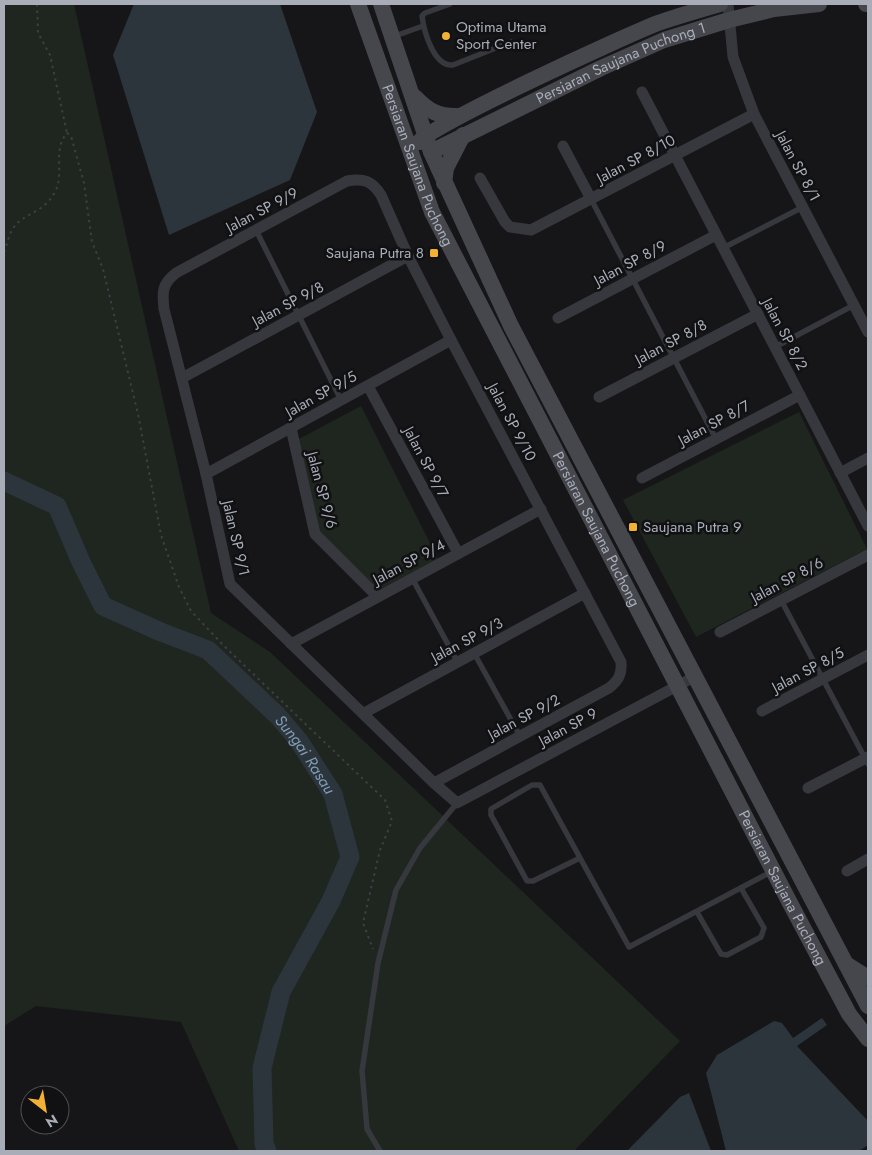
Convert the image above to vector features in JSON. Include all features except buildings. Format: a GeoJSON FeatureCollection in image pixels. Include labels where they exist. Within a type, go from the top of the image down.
{"type":"FeatureCollection","features":[{"type":"Feature","properties":{"kind":"street","name":"Persiaran Saujana Puchong"},"geometry":{"type":"LineString","coordinates":[[358,4],[432,212],[849,1014],[868,1039]]}},
{"type":"Feature","properties":{"kind":"street","name":"Persiaran Saujana Puchong"},"geometry":{"type":"LineString","coordinates":[[381,4],[413,96],[425,144],[511,326],[694,678],[867,1004]]}},
{"type":"Feature","properties":{"kind":"street","name":"Persiaran Saujana Puchong 1"},"geometry":{"type":"LineString","coordinates":[[425,144],[460,116],[657,23],[720,4]]}},
{"type":"Feature","properties":{"kind":"street","name":"Persiaran Saujana Puchong 1"},"geometry":{"type":"LineString","coordinates":[[425,144],[463,135],[601,68],[728,12],[819,4]]}},
{"type":"Feature","properties":{"kind":"street","name":"Jalan SP 8/1"},"geometry":{"type":"LineString","coordinates":[[728,12],[733,57],[754,114],[868,332]]}},
{"type":"Feature","properties":{"kind":"street","name":"Jalan SP 8/2"},"geometry":{"type":"LineString","coordinates":[[642,92],[868,526]]}},
{"type":"Feature","properties":{"kind":"street"},"geometry":{"type":"LineString","coordinates":[[413,96],[431,111],[444,116],[460,116]]}},
{"type":"Feature","properties":{"kind":"street","name":"Jalan SP 8/10"},"geometry":{"type":"LineString","coordinates":[[480,178],[505,222],[510,227],[531,230],[754,114]]}},
{"type":"Feature","properties":{"kind":"street"},"geometry":{"type":"LineString","coordinates":[[400,126],[425,144],[413,163]]}},
{"type":"Feature","properties":{"kind":"street"},"geometry":{"type":"LineString","coordinates":[[444,183],[446,168],[463,135]]}},
{"type":"Feature","properties":{"kind":"street"},"geometry":{"type":"LineString","coordinates":[[563,146],[591,199]]}},
{"type":"Feature","properties":{"kind":"street","name":"Jalan SP 9/9"},"geometry":{"type":"LineString","coordinates":[[166,281],[176,273],[347,181],[367,180],[375,186]]}},
{"type":"Feature","properties":{"kind":"street","name":"Jalan SP 9/10"},"geometry":{"type":"LineString","coordinates":[[375,186],[451,340],[619,657],[622,672]]}},
{"type":"Feature","properties":{"kind":"street","name":"Jalan SP 8/9"},"geometry":{"type":"LineString","coordinates":[[558,318],[716,235]]}},
{"type":"Feature","properties":{"kind":"street","name":"Jalan SP 9/8"},"geometry":{"type":"LineString","coordinates":[[182,378],[408,256]]}},
{"type":"Feature","properties":{"kind":"street","name":"Jalan SP 9/1"},"geometry":{"type":"LineString","coordinates":[[166,281],[162,291],[164,309],[206,474],[230,584],[434,782],[457,802]]}},
{"type":"Feature","properties":{"kind":"street","name":"Jalan SP 8/8"},"geometry":{"type":"LineString","coordinates":[[599,397],[758,314]]}},
{"type":"Feature","properties":{"kind":"street","name":"Jalan SP 9/5"},"geometry":{"type":"LineString","coordinates":[[206,474],[451,340]]}},
{"type":"Feature","properties":{"kind":"street","name":"Jalan SP 9/7"},"geometry":{"type":"LineString","coordinates":[[368,386],[458,553]]}},
{"type":"Feature","properties":{"kind":"street","name":"Jalan SP 8/7"},"geometry":{"type":"LineString","coordinates":[[642,478],[800,395]]}},
{"type":"Feature","properties":{"kind":"street","name":"Jalan SP 9/6"},"geometry":{"type":"LineString","coordinates":[[291,428],[315,534],[377,596]]}},
{"type":"Feature","properties":{"kind":"street"},"geometry":{"type":"LineString","coordinates":[[840,472],[868,458]]}},
{"type":"Feature","properties":{"kind":"street","name":"Jalan SP 9/4"},"geometry":{"type":"LineString","coordinates":[[291,644],[541,509]]}},
{"type":"Feature","properties":{"kind":"street","name":"Jalan SP 8/6"},"geometry":{"type":"LineString","coordinates":[[720,632],[868,555]]}},
{"type":"Feature","properties":{"kind":"street","name":"Jalan SP 9/3"},"geometry":{"type":"LineString","coordinates":[[364,713],[585,593]]}},
{"type":"Feature","properties":{"kind":"street","name":"Jalan SP 8/5"},"geometry":{"type":"LineString","coordinates":[[762,711],[868,655]]}},
{"type":"Feature","properties":{"kind":"street","name":"Jalan SP 9/2"},"geometry":{"type":"LineString","coordinates":[[434,782],[609,688],[617,681],[622,672]]}},
{"type":"Feature","properties":{"kind":"street","name":"Jalan SP 9"},"geometry":{"type":"LineString","coordinates":[[457,802],[694,678]]}},
{"type":"Feature","properties":{"kind":"street"},"geometry":{"type":"LineString","coordinates":[[808,788],[867,760]]}},
{"type":"Feature","properties":{"kind":"street"},"geometry":{"type":"LineString","coordinates":[[847,870],[868,859]]}},
{"type":"Feature","properties":{"kind":"street"},"geometry":{"type":"LineString","coordinates":[[844,963],[868,978]]}},
{"type":"Feature","properties":{"kind":"street"},"geometry":{"type":"LineString","coordinates":[[849,1014],[867,1004]]}},
{"type":"Feature","properties":{"kind":"lane"},"geometry":{"type":"LineString","coordinates":[[450,4],[425,13],[422,16],[423,26],[437,57],[447,66],[511,42]]}},
{"type":"Feature","properties":{"kind":"lane"},"geometry":{"type":"LineString","coordinates":[[392,37],[423,26]]}},
{"type":"Feature","properties":{"kind":"lane"},"geometry":{"type":"LineString","coordinates":[[591,199],[716,439]]}},
{"type":"Feature","properties":{"kind":"lane"},"geometry":{"type":"LineString","coordinates":[[723,248],[803,207]]}},
{"type":"Feature","properties":{"kind":"lane"},"geometry":{"type":"LineString","coordinates":[[256,230],[341,400]]}},
{"type":"Feature","properties":{"kind":"lane"},"geometry":{"type":"LineString","coordinates":[[775,347],[854,305]]}},
{"type":"Feature","properties":{"kind":"lane"},"geometry":{"type":"LineString","coordinates":[[412,578],[458,661]]}},
{"type":"Feature","properties":{"kind":"lane"},"geometry":{"type":"LineString","coordinates":[[781,600],[867,760]]}},
{"type":"Feature","properties":{"kind":"lane"},"geometry":{"type":"LineString","coordinates":[[474,653],[520,736]]}},
{"type":"Feature","properties":{"kind":"lane"},"geometry":{"type":"LineString","coordinates":[[580,858],[533,882],[527,881],[491,815],[491,809],[532,785],[540,785],[629,947],[774,871]]}},
{"type":"Feature","properties":{"kind":"lane"},"geometry":{"type":"LineString","coordinates":[[380,1151],[367,1129],[362,1071],[378,963],[396,890],[420,848],[457,802]]}},
{"type":"Feature","properties":{"kind":"lane"},"geometry":{"type":"LineString","coordinates":[[697,912],[721,954],[727,955],[761,936],[764,928],[741,888]]}},
{"type":"Feature","properties":{"kind":"path"},"geometry":{"type":"LineString","coordinates":[[37,4],[38,33],[50,55],[67,133],[71,136],[84,183],[92,242],[103,269],[138,414],[161,535],[179,587],[191,610],[224,646],[385,800],[392,821],[380,850],[363,923],[378,963]]}},
{"type":"Feature","properties":{"kind":"path"},"geometry":{"type":"LineString","coordinates":[[4,252],[14,226],[47,204],[55,191],[61,174],[59,156],[61,140],[67,133]]}},
{"type":"Feature","properties":{"kind":"shaded area"},"geometry":{"type":"Polygon","coordinates":[[[4,4],[74,4],[211,613],[270,652],[680,1041],[574,1151],[239,1151],[181,1022],[36,1006],[4,1026],[4,4]]]}},
{"type":"Feature","properties":{"kind":"shaded area"},"geometry":{"type":"Polygon","coordinates":[[[134,4],[280,4],[317,112],[290,180],[169,235],[113,55],[134,4]]]}},
{"type":"Feature","properties":{"kind":"shaded area"},"geometry":{"type":"Polygon","coordinates":[[[361,406],[439,561],[378,593],[320,536],[297,440],[361,406]]]}},
{"type":"Feature","properties":{"kind":"shaded area"},"geometry":{"type":"Polygon","coordinates":[[[799,412],[867,549],[696,637],[623,500],[799,412]]]}},
{"type":"Feature","properties":{"kind":"shaded area"},"geometry":{"type":"Polygon","coordinates":[[[822,1018],[827,1025],[797,1046],[868,1121],[868,1145],[859,1151],[726,1151],[706,1073],[717,1055],[774,1021],[782,1023],[793,1038],[822,1018]]]}},
{"type":"Feature","properties":{"kind":"shaded area"},"geometry":{"type":"Polygon","coordinates":[[[689,1093],[711,1151],[627,1151],[680,1097],[689,1093]]]}},
{"type":"Feature","properties":{"kind":"waterway","name":"Sungai Rasau"},"geometry":{"type":"LineString","coordinates":[[4,481],[57,506],[81,562],[103,606],[161,632],[208,650],[278,716],[299,741],[333,794],[350,857],[331,901],[281,992],[262,1068],[264,1144],[267,1151]]}},
{"type":"Feature","properties":{"kind":"place","name":"Optima Utama Sport Center"},"geometry":{"type":"Point","coordinates":[446,36]}},
{"type":"Feature","properties":{"kind":"place","name":"Saujana Putra 8"},"geometry":{"type":"Point","coordinates":[434,253]}},
{"type":"Feature","properties":{"kind":"place","name":"Saujana Putra 9"},"geometry":{"type":"Point","coordinates":[633,527]}}]}
